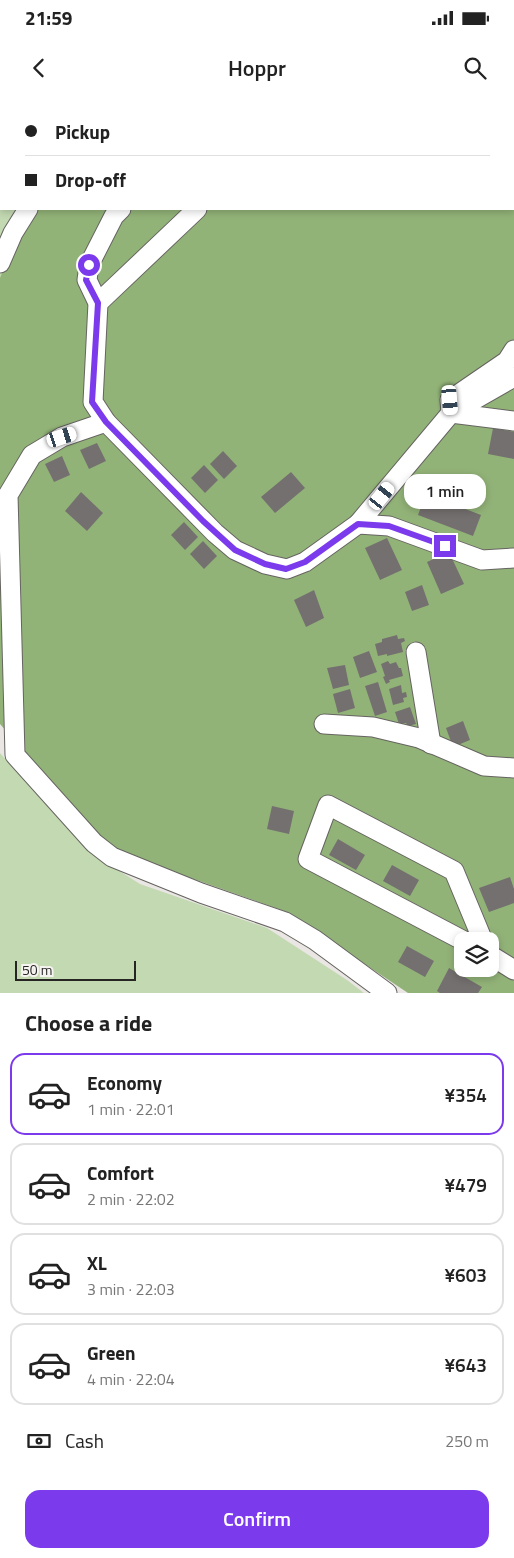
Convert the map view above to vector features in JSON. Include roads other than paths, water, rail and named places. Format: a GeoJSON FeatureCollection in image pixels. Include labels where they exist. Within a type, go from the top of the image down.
{"type":"FeatureCollection","features":[{"type":"Feature","properties":{"kind":"street"},"geometry":{"type":"LineString","coordinates":[[0,263],[13,233],[27,210]]}},
{"type":"Feature","properties":{"kind":"street"},"geometry":{"type":"LineString","coordinates":[[120,210],[114,216],[89,265],[86,280],[98,303],[92,402],[106,422],[216,533],[235,550],[265,564],[286,569],[305,562],[358,524],[451,412],[514,377]]}},
{"type":"Feature","properties":{"kind":"street"},"geometry":{"type":"LineString","coordinates":[[98,303],[197,210]]}},
{"type":"Feature","properties":{"kind":"street"},"geometry":{"type":"LineString","coordinates":[[451,412],[450,400],[506,361],[514,350]]}},
{"type":"Feature","properties":{"kind":"street"},"geometry":{"type":"LineString","coordinates":[[451,412],[514,421]]}},
{"type":"Feature","properties":{"kind":"street"},"geometry":{"type":"LineString","coordinates":[[106,422],[62,437],[32,455],[8,495],[15,755],[94,843],[112,858],[201,893],[285,922],[315,940],[388,993]]}},
{"type":"Feature","properties":{"kind":"street"},"geometry":{"type":"LineString","coordinates":[[358,524],[389,526],[482,560],[514,558]]}},
{"type":"Feature","properties":{"kind":"street"},"geometry":{"type":"LineString","coordinates":[[416,652],[431,744]]}},
{"type":"Feature","properties":{"kind":"street"},"geometry":{"type":"LineString","coordinates":[[324,724],[373,727],[419,738],[484,766],[514,768]]}},
{"type":"Feature","properties":{"kind":"street"},"geometry":{"type":"LineString","coordinates":[[454,936],[308,859],[328,806],[454,872],[479,932]]}},
{"type":"Feature","properties":{"kind":"street"},"geometry":{"type":"LineString","coordinates":[[499,961],[514,970]]}}]}
